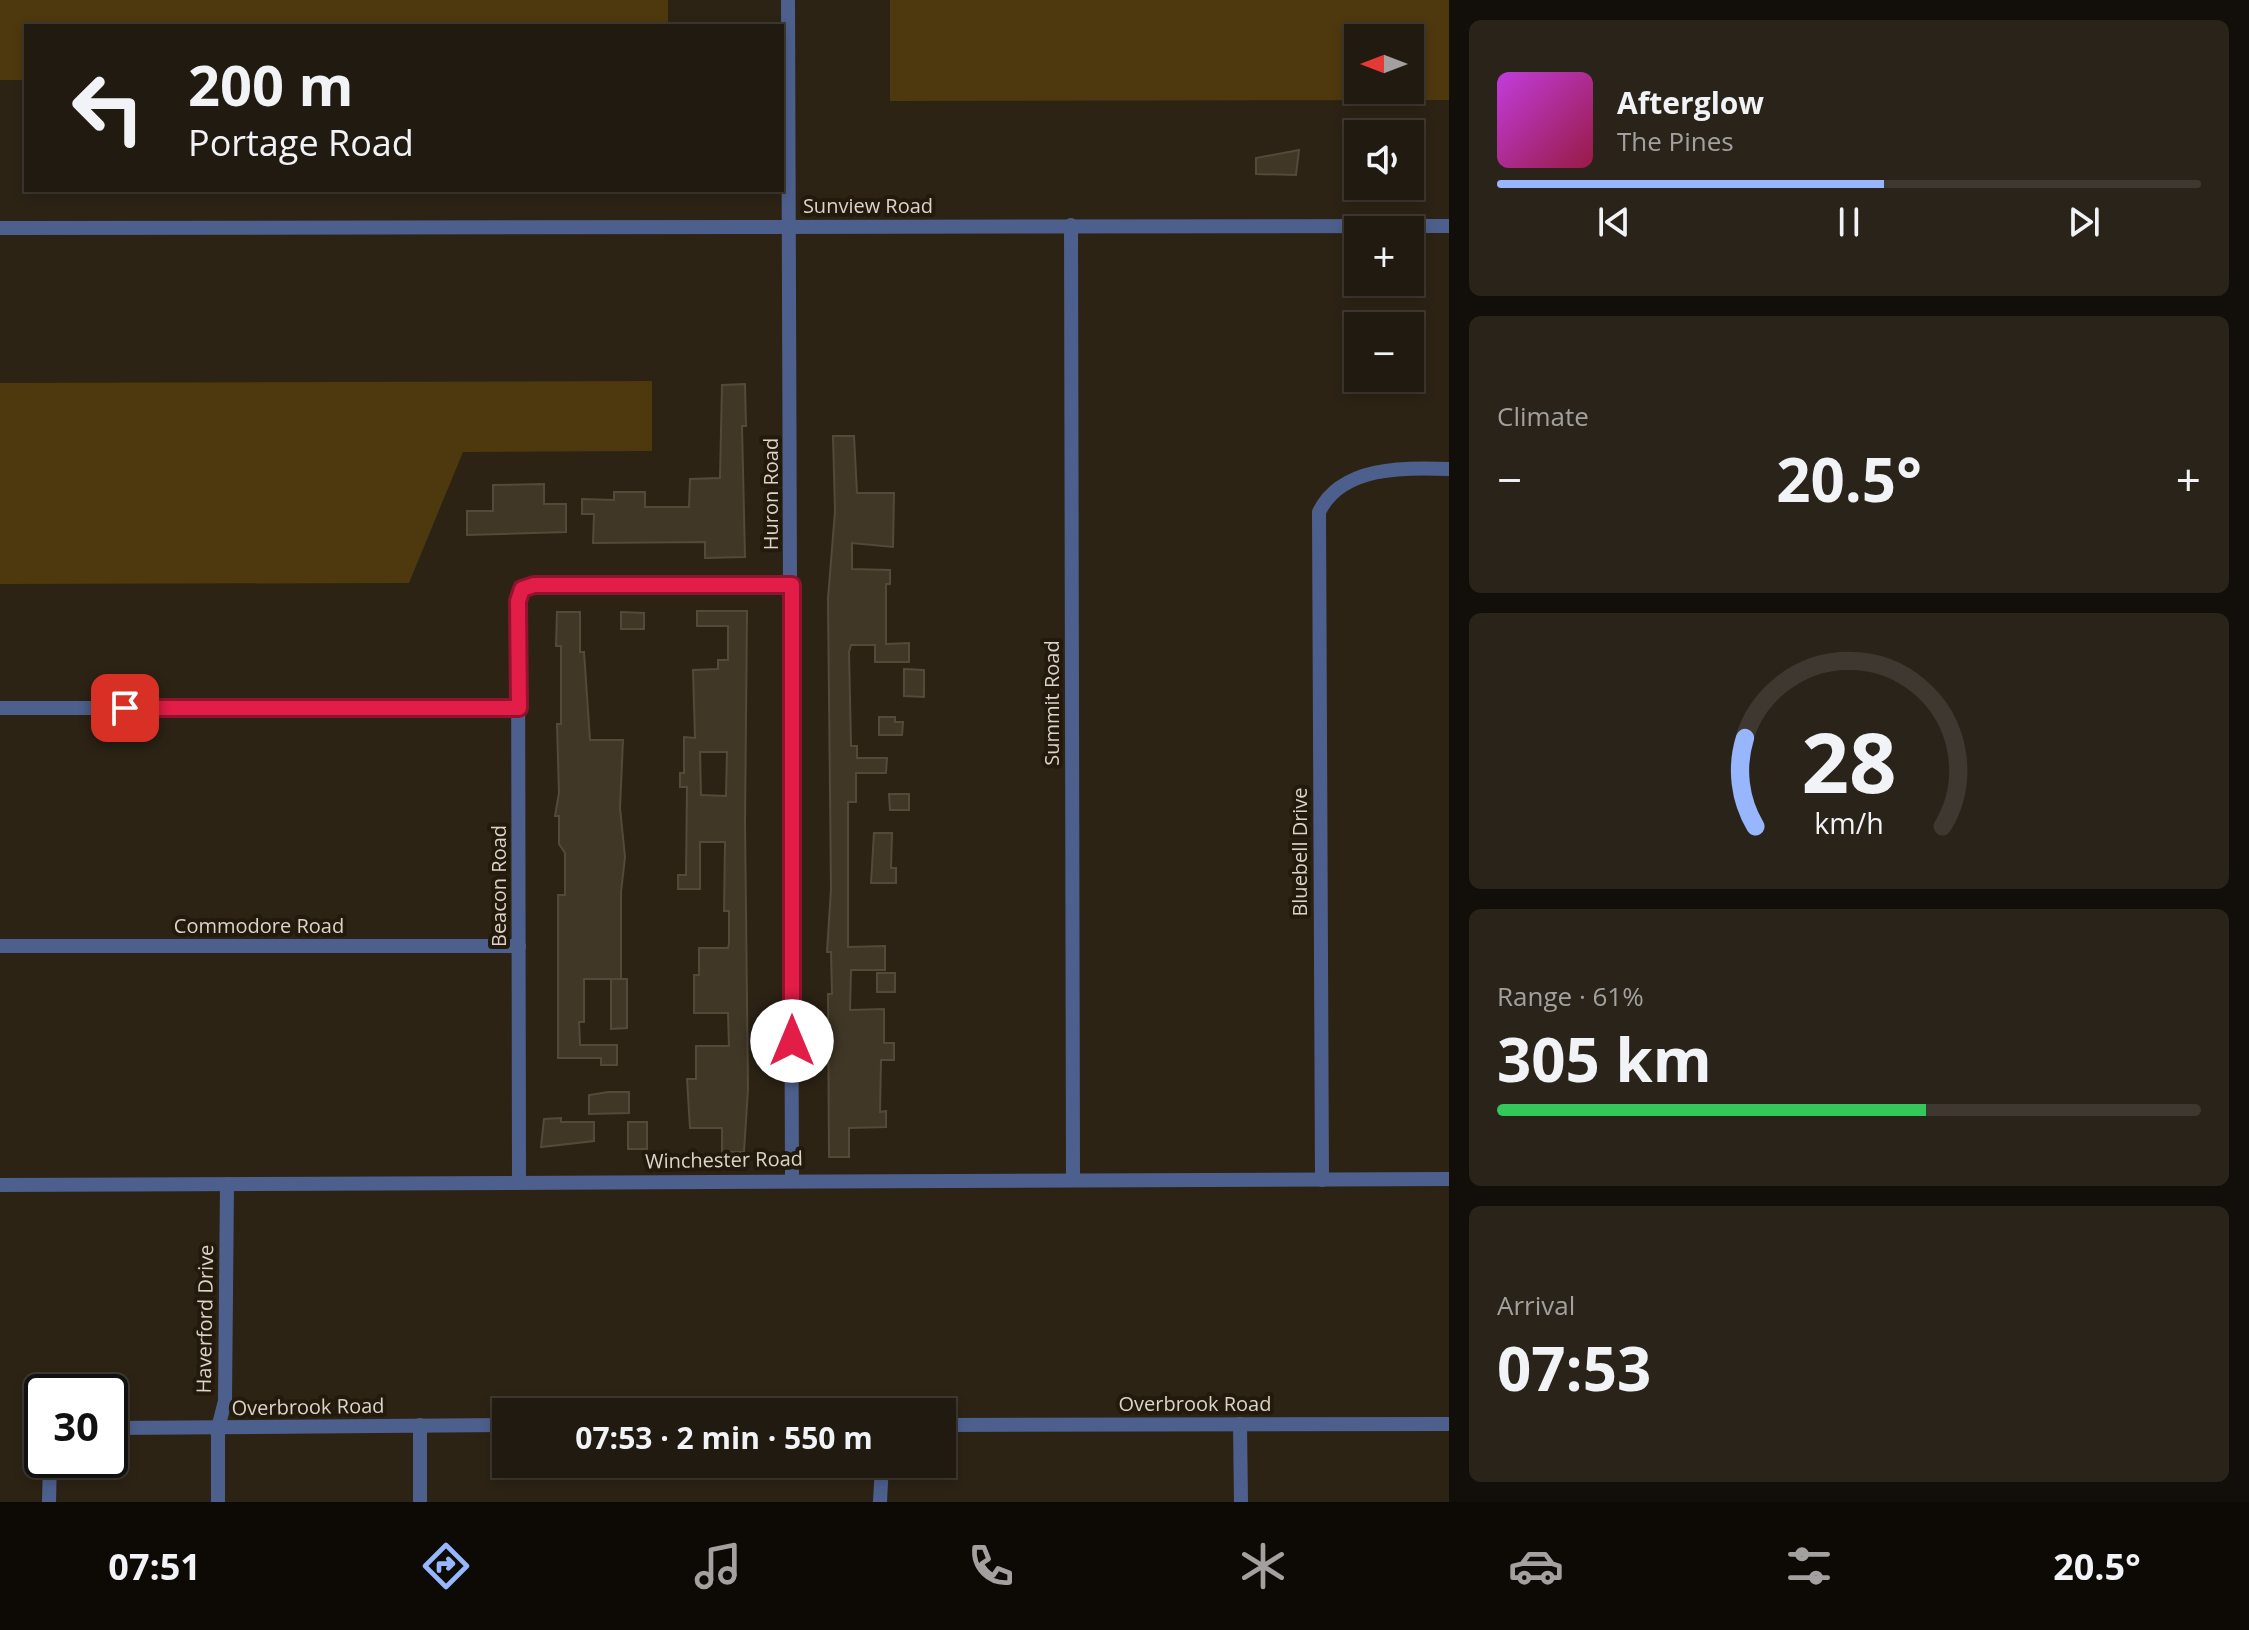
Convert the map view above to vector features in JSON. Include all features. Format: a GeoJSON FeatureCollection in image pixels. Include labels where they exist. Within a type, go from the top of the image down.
{"type":"FeatureCollection","features":[{"type":"Feature","properties":{"kind":"street","name":"Huron Road"},"geometry":{"type":"LineString","coordinates":[[788,0],[792,1179]]}},
{"type":"Feature","properties":{"kind":"street","name":"Summit Road"},"geometry":{"type":"LineString","coordinates":[[1071,225],[1073,1180]]}},
{"type":"Feature","properties":{"kind":"street","name":"Sunview Road"},"geometry":{"type":"LineString","coordinates":[[0,228],[1449,226]]}},
{"type":"Feature","properties":{"kind":"street","name":"Bluebell Drive"},"geometry":{"type":"LineString","coordinates":[[1322,1180],[1318,524],[1324,500],[1352,479],[1395,470],[1449,469]]}},
{"type":"Feature","properties":{"kind":"street","name":"Beacon Road"},"geometry":{"type":"LineString","coordinates":[[519,1183],[518,601],[522,589],[534,585],[792,585]]}},
{"type":"Feature","properties":{"kind":"street"},"geometry":{"type":"LineString","coordinates":[[0,708],[519,708]]}},
{"type":"Feature","properties":{"kind":"street","name":"Commodore Road"},"geometry":{"type":"LineString","coordinates":[[0,946],[519,946]]}},
{"type":"Feature","properties":{"kind":"street","name":"Winchester Road"},"geometry":{"type":"LineString","coordinates":[[0,1185],[792,1179],[1449,1179]]}},
{"type":"Feature","properties":{"kind":"street","name":"Haverford Drive"},"geometry":{"type":"LineString","coordinates":[[218,1502],[218,1428],[225,1401],[227,1184]]}},
{"type":"Feature","properties":{"kind":"street"},"geometry":{"type":"LineString","coordinates":[[1240,1424],[1241,1502]]}},
{"type":"Feature","properties":{"kind":"street","name":"Overbrook Road"},"geometry":{"type":"LineString","coordinates":[[956,1425],[1449,1424]]}},
{"type":"Feature","properties":{"kind":"street"},"geometry":{"type":"LineString","coordinates":[[420,1425],[420,1502]]}},
{"type":"Feature","properties":{"kind":"street","name":"Overbrook Road"},"geometry":{"type":"LineString","coordinates":[[128,1428],[492,1425]]}},
{"type":"Feature","properties":{"kind":"street"},"geometry":{"type":"LineString","coordinates":[[48,1478],[49,1502]]}},
{"type":"Feature","properties":{"kind":"street"},"geometry":{"type":"LineString","coordinates":[[880,1502],[881,1478]]}},
{"type":"Feature","properties":{"kind":"shaded area"},"geometry":{"type":"Polygon","coordinates":[[[0,0],[668,0],[668,24],[24,24],[24,80],[0,80],[0,0]]]}},
{"type":"Feature","properties":{"kind":"shaded area"},"geometry":{"type":"Polygon","coordinates":[[[890,0],[1449,0],[1449,100],[1424,100],[1424,24],[1344,24],[1344,100],[890,101],[890,0]]]}},
{"type":"Feature","properties":{"kind":"shaded area"},"geometry":{"type":"Polygon","coordinates":[[[652,381],[652,451],[463,452],[409,583],[0,584],[0,383],[652,381]]]}},
{"type":"Feature","properties":{"kind":"building"},"geometry":{"type":"Polygon","coordinates":[[[1299,150],[1296,175],[1256,174],[1256,158],[1299,150]]]}},
{"type":"Feature","properties":{"kind":"building"},"geometry":{"type":"Polygon","coordinates":[[[745,384],[746,426],[742,426],[745,557],[705,558],[705,542],[593,543],[594,514],[582,514],[582,499],[614,500],[614,492],[645,492],[645,507],[689,507],[690,479],[720,478],[722,385],[745,384]]]}},
{"type":"Feature","properties":{"kind":"building"},"geometry":{"type":"Polygon","coordinates":[[[833,436],[854,436],[857,493],[894,493],[893,547],[852,543],[852,569],[890,570],[890,584],[886,584],[886,644],[909,643],[909,662],[875,662],[875,645],[851,645],[849,652],[851,746],[857,746],[857,758],[887,758],[886,773],[856,773],[856,802],[848,802],[848,947],[885,946],[885,970],[851,970],[850,1010],[884,1009],[884,1043],[894,1043],[894,1060],[881,1060],[880,1112],[886,1111],[886,1127],[849,1128],[849,1157],[829,1157],[828,994],[832,994],[831,952],[827,952],[831,889],[828,599],[835,511],[833,436]]]}},
{"type":"Feature","properties":{"kind":"building"},"geometry":{"type":"Polygon","coordinates":[[[544,484],[544,504],[566,504],[566,532],[467,535],[467,511],[493,511],[493,485],[544,484]]]}},
{"type":"Feature","properties":{"kind":"building"},"geometry":{"type":"Polygon","coordinates":[[[697,611],[747,611],[745,824],[748,1089],[744,1152],[722,1152],[722,1128],[690,1128],[687,1079],[696,1079],[696,1046],[729,1046],[728,1013],[694,1013],[694,975],[699,975],[699,948],[728,948],[729,944],[729,911],[724,911],[725,842],[700,842],[700,889],[678,889],[678,875],[686,875],[687,787],[680,787],[680,773],[684,773],[684,737],[695,738],[693,670],[718,669],[718,660],[728,660],[728,626],[697,626],[697,611]],[[700,752],[701,795],[726,796],[727,752],[700,752]]]}},
{"type":"Feature","properties":{"kind":"building"},"geometry":{"type":"Polygon","coordinates":[[[557,612],[580,612],[580,652],[584,652],[590,740],[623,740],[620,808],[625,857],[621,892],[621,979],[584,979],[584,1022],[579,1022],[580,1045],[617,1045],[617,1065],[601,1065],[601,1058],[558,1058],[558,895],[565,895],[565,853],[559,844],[559,816],[555,816],[559,793],[557,724],[561,724],[561,646],[556,646],[557,612]]]}},
{"type":"Feature","properties":{"kind":"building"},"geometry":{"type":"Polygon","coordinates":[[[621,612],[644,613],[644,629],[621,629],[621,612]]]}},
{"type":"Feature","properties":{"kind":"building"},"geometry":{"type":"Polygon","coordinates":[[[904,669],[924,670],[924,697],[904,696],[904,669]]]}},
{"type":"Feature","properties":{"kind":"building"},"geometry":{"type":"Polygon","coordinates":[[[879,717],[895,717],[895,722],[903,722],[902,735],[879,735],[879,717]]]}},
{"type":"Feature","properties":{"kind":"building"},"geometry":{"type":"Polygon","coordinates":[[[889,794],[909,794],[909,810],[890,810],[889,794]]]}},
{"type":"Feature","properties":{"kind":"building"},"geometry":{"type":"Polygon","coordinates":[[[874,833],[892,833],[891,868],[896,868],[896,883],[871,883],[874,833]]]}},
{"type":"Feature","properties":{"kind":"building"},"geometry":{"type":"Polygon","coordinates":[[[877,973],[895,973],[895,992],[877,992],[877,973]]]}},
{"type":"Feature","properties":{"kind":"building"},"geometry":{"type":"Polygon","coordinates":[[[611,979],[627,979],[627,1028],[611,1029],[611,979]]]}},
{"type":"Feature","properties":{"kind":"building"},"geometry":{"type":"Polygon","coordinates":[[[629,1092],[629,1113],[589,1114],[589,1095],[629,1092]]]}},
{"type":"Feature","properties":{"kind":"building"},"geometry":{"type":"Polygon","coordinates":[[[561,1118],[561,1122],[594,1122],[594,1141],[541,1147],[544,1119],[561,1118]]]}},
{"type":"Feature","properties":{"kind":"building"},"geometry":{"type":"Polygon","coordinates":[[[628,1122],[647,1122],[647,1149],[628,1149],[628,1122]]]}},
{"type":"Feature","properties":{"kind":"route"},"geometry":{"type":"LineString","coordinates":[[125,708],[519,708],[518,601],[522,589],[534,585],[792,585],[792,1041]]}}]}
